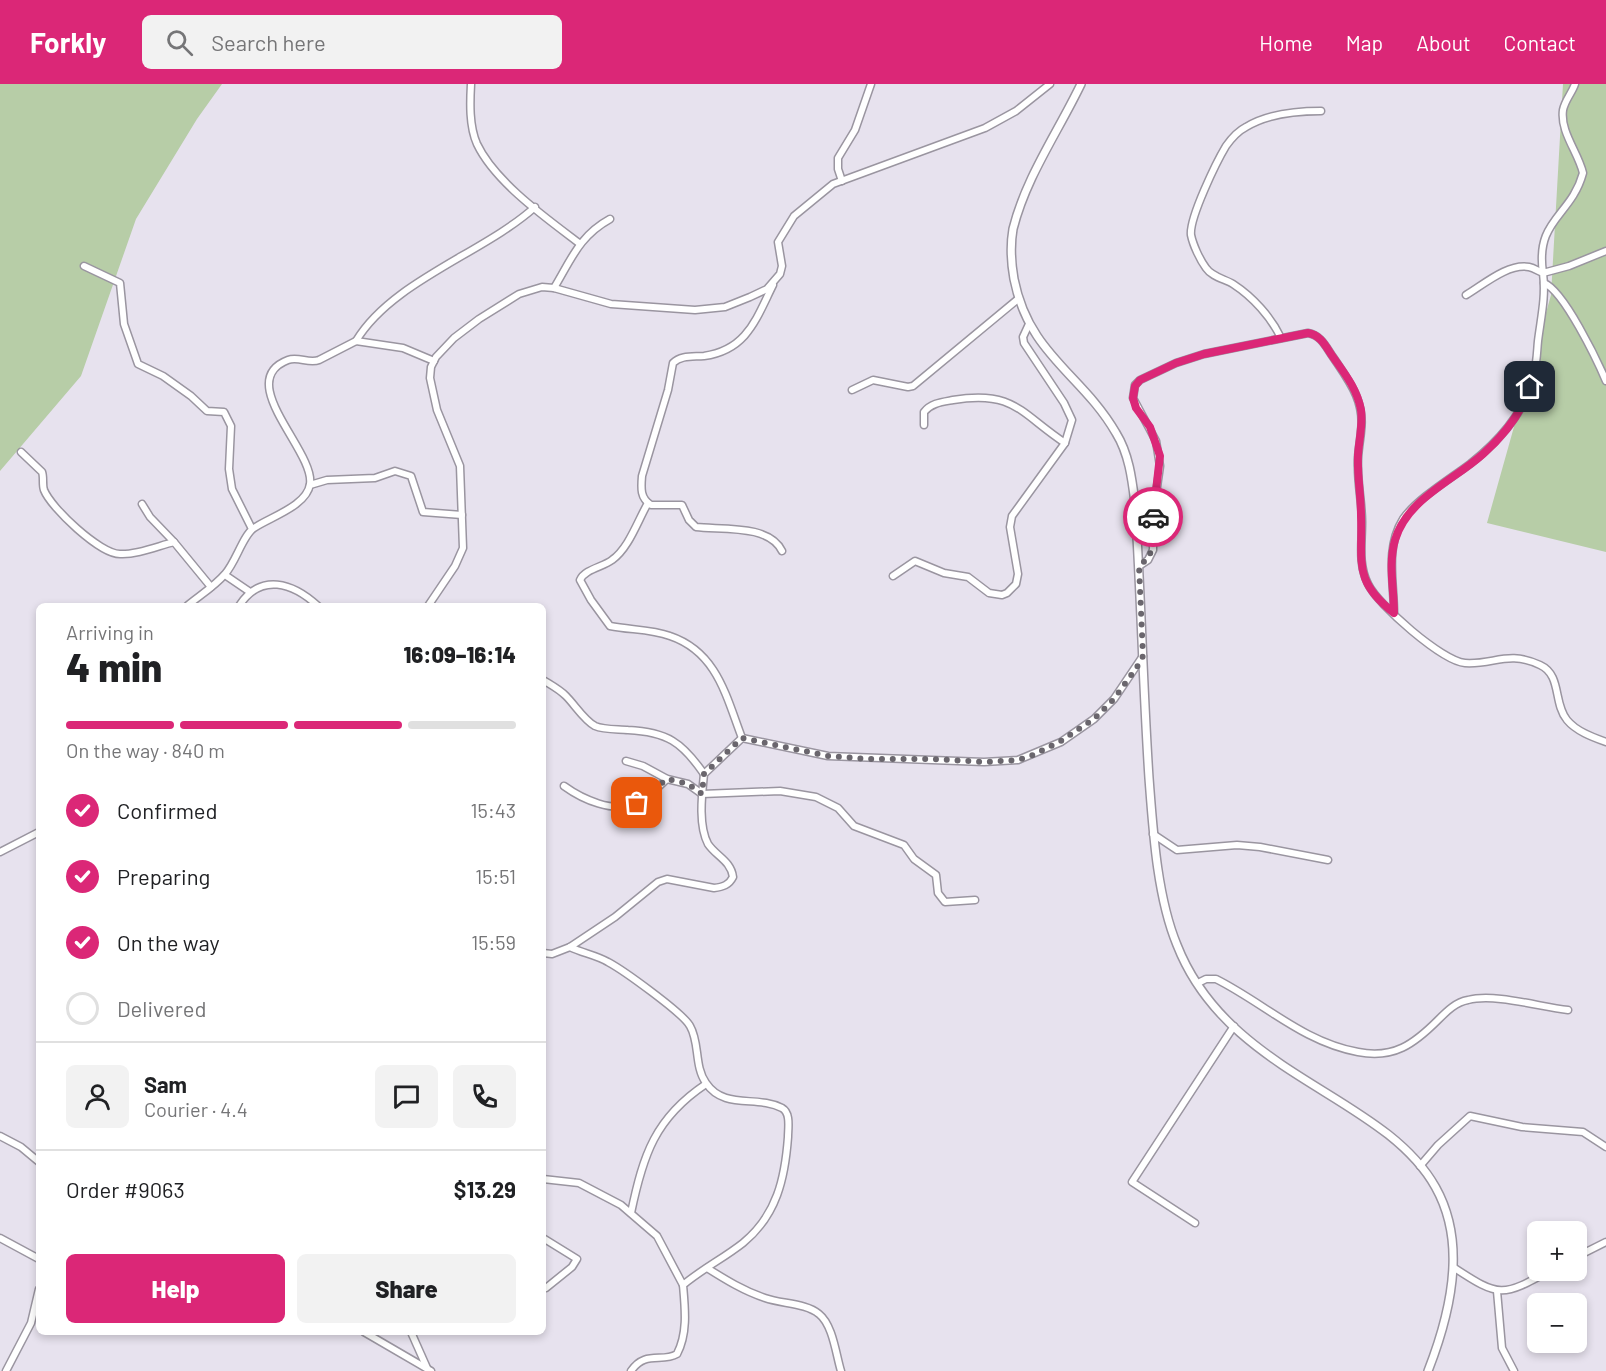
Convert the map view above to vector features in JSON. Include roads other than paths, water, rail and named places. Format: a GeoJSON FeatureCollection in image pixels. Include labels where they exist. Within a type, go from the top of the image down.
{"type":"FeatureCollection","features":[{"type":"Feature","properties":{"kind":"street"},"geometry":{"type":"LineString","coordinates":[[471,84],[471,115],[477,143],[506,185],[579,243]]}},
{"type":"Feature","properties":{"kind":"street"},"geometry":{"type":"LineString","coordinates":[[842,181],[838,169],[838,158],[855,129],[871,84]]}},
{"type":"Feature","properties":{"kind":"street"},"geometry":{"type":"LineString","coordinates":[[782,551],[775,540],[753,532],[696,526],[689,520],[682,505],[655,506],[648,503],[642,495],[642,476],[668,390],[673,363],[684,357],[708,355],[733,347],[753,325],[782,266],[778,242],[794,216],[833,184],[1002,120],[1050,84]]}},
{"type":"Feature","properties":{"kind":"street"},"geometry":{"type":"LineString","coordinates":[[1081,84],[1027,189],[1018,212],[1011,251],[1018,299],[1029,324],[1058,364],[1107,418],[1126,454],[1132,478],[1154,834],[1169,922],[1177,947],[1198,983],[1234,1026],[1257,1046],[1387,1132],[1410,1153],[1433,1183],[1445,1208],[1451,1229],[1453,1267],[1449,1311],[1428,1371]]}},
{"type":"Feature","properties":{"kind":"street"},"geometry":{"type":"LineString","coordinates":[[1394,613],[1390,569],[1402,521],[1412,508],[1484,453],[1511,423],[1526,399],[1536,361],[1544,302],[1541,247],[1549,226],[1571,199],[1583,173],[1563,119],[1566,100],[1575,84]]}},
{"type":"Feature","properties":{"kind":"street"},"geometry":{"type":"LineString","coordinates":[[1281,338],[1273,321],[1266,313],[1232,284],[1210,273],[1194,243],[1191,228],[1195,211],[1221,156],[1233,137],[1246,127],[1261,120],[1300,111],[1321,111]]}},
{"type":"Feature","properties":{"kind":"street"},"geometry":{"type":"LineString","coordinates":[[191,603],[225,575],[252,529],[291,508],[303,497],[310,485],[307,467],[294,438],[269,396],[271,379],[277,367],[289,359],[314,362],[356,341],[369,322],[399,297],[434,272],[524,217],[535,207]]}},
{"type":"Feature","properties":{"kind":"street"},"geometry":{"type":"LineString","coordinates":[[554,288],[579,243],[599,225],[610,219]]}},
{"type":"Feature","properties":{"kind":"street"},"geometry":{"type":"LineString","coordinates":[[1466,295],[1497,276],[1522,267],[1543,273],[1606,252]]}},
{"type":"Feature","properties":{"kind":"street"},"geometry":{"type":"LineString","coordinates":[[84,266],[120,283],[124,324],[137,363],[182,389],[207,411],[224,412],[231,426],[229,469],[232,489],[252,529]]}},
{"type":"Feature","properties":{"kind":"street"},"geometry":{"type":"LineString","coordinates":[[430,603],[460,558],[463,548],[460,466],[437,410],[432,389],[431,367],[442,348],[478,319],[519,294],[533,289],[554,288],[610,304],[695,310],[725,306],[767,289],[775,282]]}},
{"type":"Feature","properties":{"kind":"street"},"geometry":{"type":"LineString","coordinates":[[1544,283],[1549,285],[1567,309],[1594,353],[1606,381]]}},
{"type":"Feature","properties":{"kind":"street"},"geometry":{"type":"LineString","coordinates":[[852,390],[873,380],[913,386],[1018,299]]}},
{"type":"Feature","properties":{"kind":"street"},"geometry":{"type":"LineString","coordinates":[[893,576],[915,561],[944,573],[968,577],[989,593],[1002,595],[1016,584],[1018,574],[1010,527],[1012,516],[1065,443],[1072,420],[1064,403],[1024,343],[1023,337],[1029,324]]}},
{"type":"Feature","properties":{"kind":"street"},"geometry":{"type":"LineString","coordinates":[[1139,566],[1148,560],[1153,550],[1153,514],[1160,465],[1156,441],[1133,398],[1135,386],[1140,380],[1195,357],[1308,333],[1318,337],[1356,393],[1361,412],[1358,466],[1362,566],[1369,588],[1381,603],[1454,662],[1468,663],[1508,657],[1524,659],[1545,667],[1556,683],[1558,698],[1567,719],[1580,730],[1606,742]]}},
{"type":"Feature","properties":{"kind":"street"},"geometry":{"type":"LineString","coordinates":[[356,341],[403,348],[434,361]]}},
{"type":"Feature","properties":{"kind":"street"},"geometry":{"type":"LineString","coordinates":[[924,425],[924,412],[933,404],[989,397],[1018,407],[1065,443]]}},
{"type":"Feature","properties":{"kind":"street"},"geometry":{"type":"LineString","coordinates":[[21,452],[42,472],[43,488],[57,508],[74,525],[110,551],[122,554],[174,542]]}},
{"type":"Feature","properties":{"kind":"street"},"geometry":{"type":"LineString","coordinates":[[310,485],[327,480],[367,480],[388,472],[402,472],[411,476],[423,512],[462,515]]}},
{"type":"Feature","properties":{"kind":"street"},"geometry":{"type":"LineString","coordinates":[[648,503],[621,551],[613,560],[583,575],[580,580],[610,626],[669,635],[682,641],[707,659],[720,682],[742,738]]}},
{"type":"Feature","properties":{"kind":"street"},"geometry":{"type":"LineString","coordinates":[[142,504],[150,517],[211,586]]}},
{"type":"Feature","properties":{"kind":"street"},"geometry":{"type":"LineString","coordinates":[[225,575],[250,592]]}},
{"type":"Feature","properties":{"kind":"street"},"geometry":{"type":"LineString","coordinates":[[241,603],[250,592],[269,585],[285,586],[305,595],[314,603]]}},
{"type":"Feature","properties":{"kind":"street"},"geometry":{"type":"LineString","coordinates":[[742,738],[828,756],[984,762],[1018,760],[1054,745],[1094,719],[1120,692],[1143,656]]}},
{"type":"Feature","properties":{"kind":"street"},"geometry":{"type":"LineString","coordinates":[[546,682],[560,691],[597,727],[634,730],[668,738],[678,743],[689,753],[704,774]]}},
{"type":"Feature","properties":{"kind":"street"},"geometry":{"type":"LineString","coordinates":[[546,953],[561,951],[570,947],[615,917],[658,882],[667,879],[722,888],[731,881],[734,877],[731,868],[711,847],[706,838],[702,794],[704,774],[742,738]]}},
{"type":"Feature","properties":{"kind":"street"},"geometry":{"type":"LineString","coordinates":[[626,761],[643,766],[667,779],[688,784],[702,794],[780,791],[816,797],[838,808],[854,826],[904,845],[914,859],[936,875],[938,893],[945,902],[975,900]]}},
{"type":"Feature","properties":{"kind":"street"},"geometry":{"type":"LineString","coordinates":[[564,786],[585,799],[607,805],[624,806],[637,803],[667,779]]}},
{"type":"Feature","properties":{"kind":"street"},"geometry":{"type":"LineString","coordinates":[[0,852],[36,834]]}},
{"type":"Feature","properties":{"kind":"street"},"geometry":{"type":"LineString","coordinates":[[1154,834],[1177,850],[1237,845],[1328,860]]}},
{"type":"Feature","properties":{"kind":"street"},"geometry":{"type":"LineString","coordinates":[[570,947],[608,962],[687,1021],[692,1028],[700,1072],[706,1084],[716,1093],[734,1101],[780,1107],[787,1113],[789,1123],[785,1173],[770,1209],[760,1225],[744,1242],[683,1285]]}},
{"type":"Feature","properties":{"kind":"street"},"geometry":{"type":"LineString","coordinates":[[1198,983],[1206,979],[1216,979],[1311,1038],[1358,1053],[1377,1054],[1407,1047],[1453,1006],[1467,1000],[1502,999],[1568,1010]]}},
{"type":"Feature","properties":{"kind":"street"},"geometry":{"type":"LineString","coordinates":[[1195,1223],[1132,1182],[1234,1026]]}},
{"type":"Feature","properties":{"kind":"street"},"geometry":{"type":"LineString","coordinates":[[631,1213],[643,1163],[660,1129],[672,1111],[706,1084]]}},
{"type":"Feature","properties":{"kind":"street"},"geometry":{"type":"LineString","coordinates":[[1420,1166],[1438,1145],[1470,1116],[1522,1127],[1583,1132],[1606,1147]]}},
{"type":"Feature","properties":{"kind":"street"},"geometry":{"type":"LineString","coordinates":[[0,1136],[21,1147],[36,1159]]}},
{"type":"Feature","properties":{"kind":"street"},"geometry":{"type":"LineString","coordinates":[[546,1179],[560,1179],[597,1191],[631,1213],[657,1236],[683,1285],[685,1318],[682,1340],[677,1354],[668,1358],[656,1356],[649,1358],[635,1365],[631,1371]]}},
{"type":"Feature","properties":{"kind":"street"},"geometry":{"type":"LineString","coordinates":[[0,1238],[36,1257]]}},
{"type":"Feature","properties":{"kind":"street"},"geometry":{"type":"LineString","coordinates":[[546,1240],[577,1259],[570,1269],[546,1288]]}},
{"type":"Feature","properties":{"kind":"street"},"geometry":{"type":"LineString","coordinates":[[1587,1252],[1606,1242]]}},
{"type":"Feature","properties":{"kind":"street"},"geometry":{"type":"LineString","coordinates":[[1453,1267],[1487,1289],[1497,1291],[1514,1290],[1531,1281]]}},
{"type":"Feature","properties":{"kind":"street"},"geometry":{"type":"LineString","coordinates":[[707,1268],[739,1288],[767,1299],[810,1309],[820,1315],[827,1326],[841,1371]]}},
{"type":"Feature","properties":{"kind":"street"},"geometry":{"type":"LineString","coordinates":[[1497,1291],[1502,1348],[1514,1371]]}},
{"type":"Feature","properties":{"kind":"street"},"geometry":{"type":"LineString","coordinates":[[6,1371],[31,1323],[36,1301]]}},
{"type":"Feature","properties":{"kind":"street"},"geometry":{"type":"LineString","coordinates":[[369,1335],[429,1370]]}},
{"type":"Feature","properties":{"kind":"street"},"geometry":{"type":"LineString","coordinates":[[412,1335],[429,1370]]}}]}
